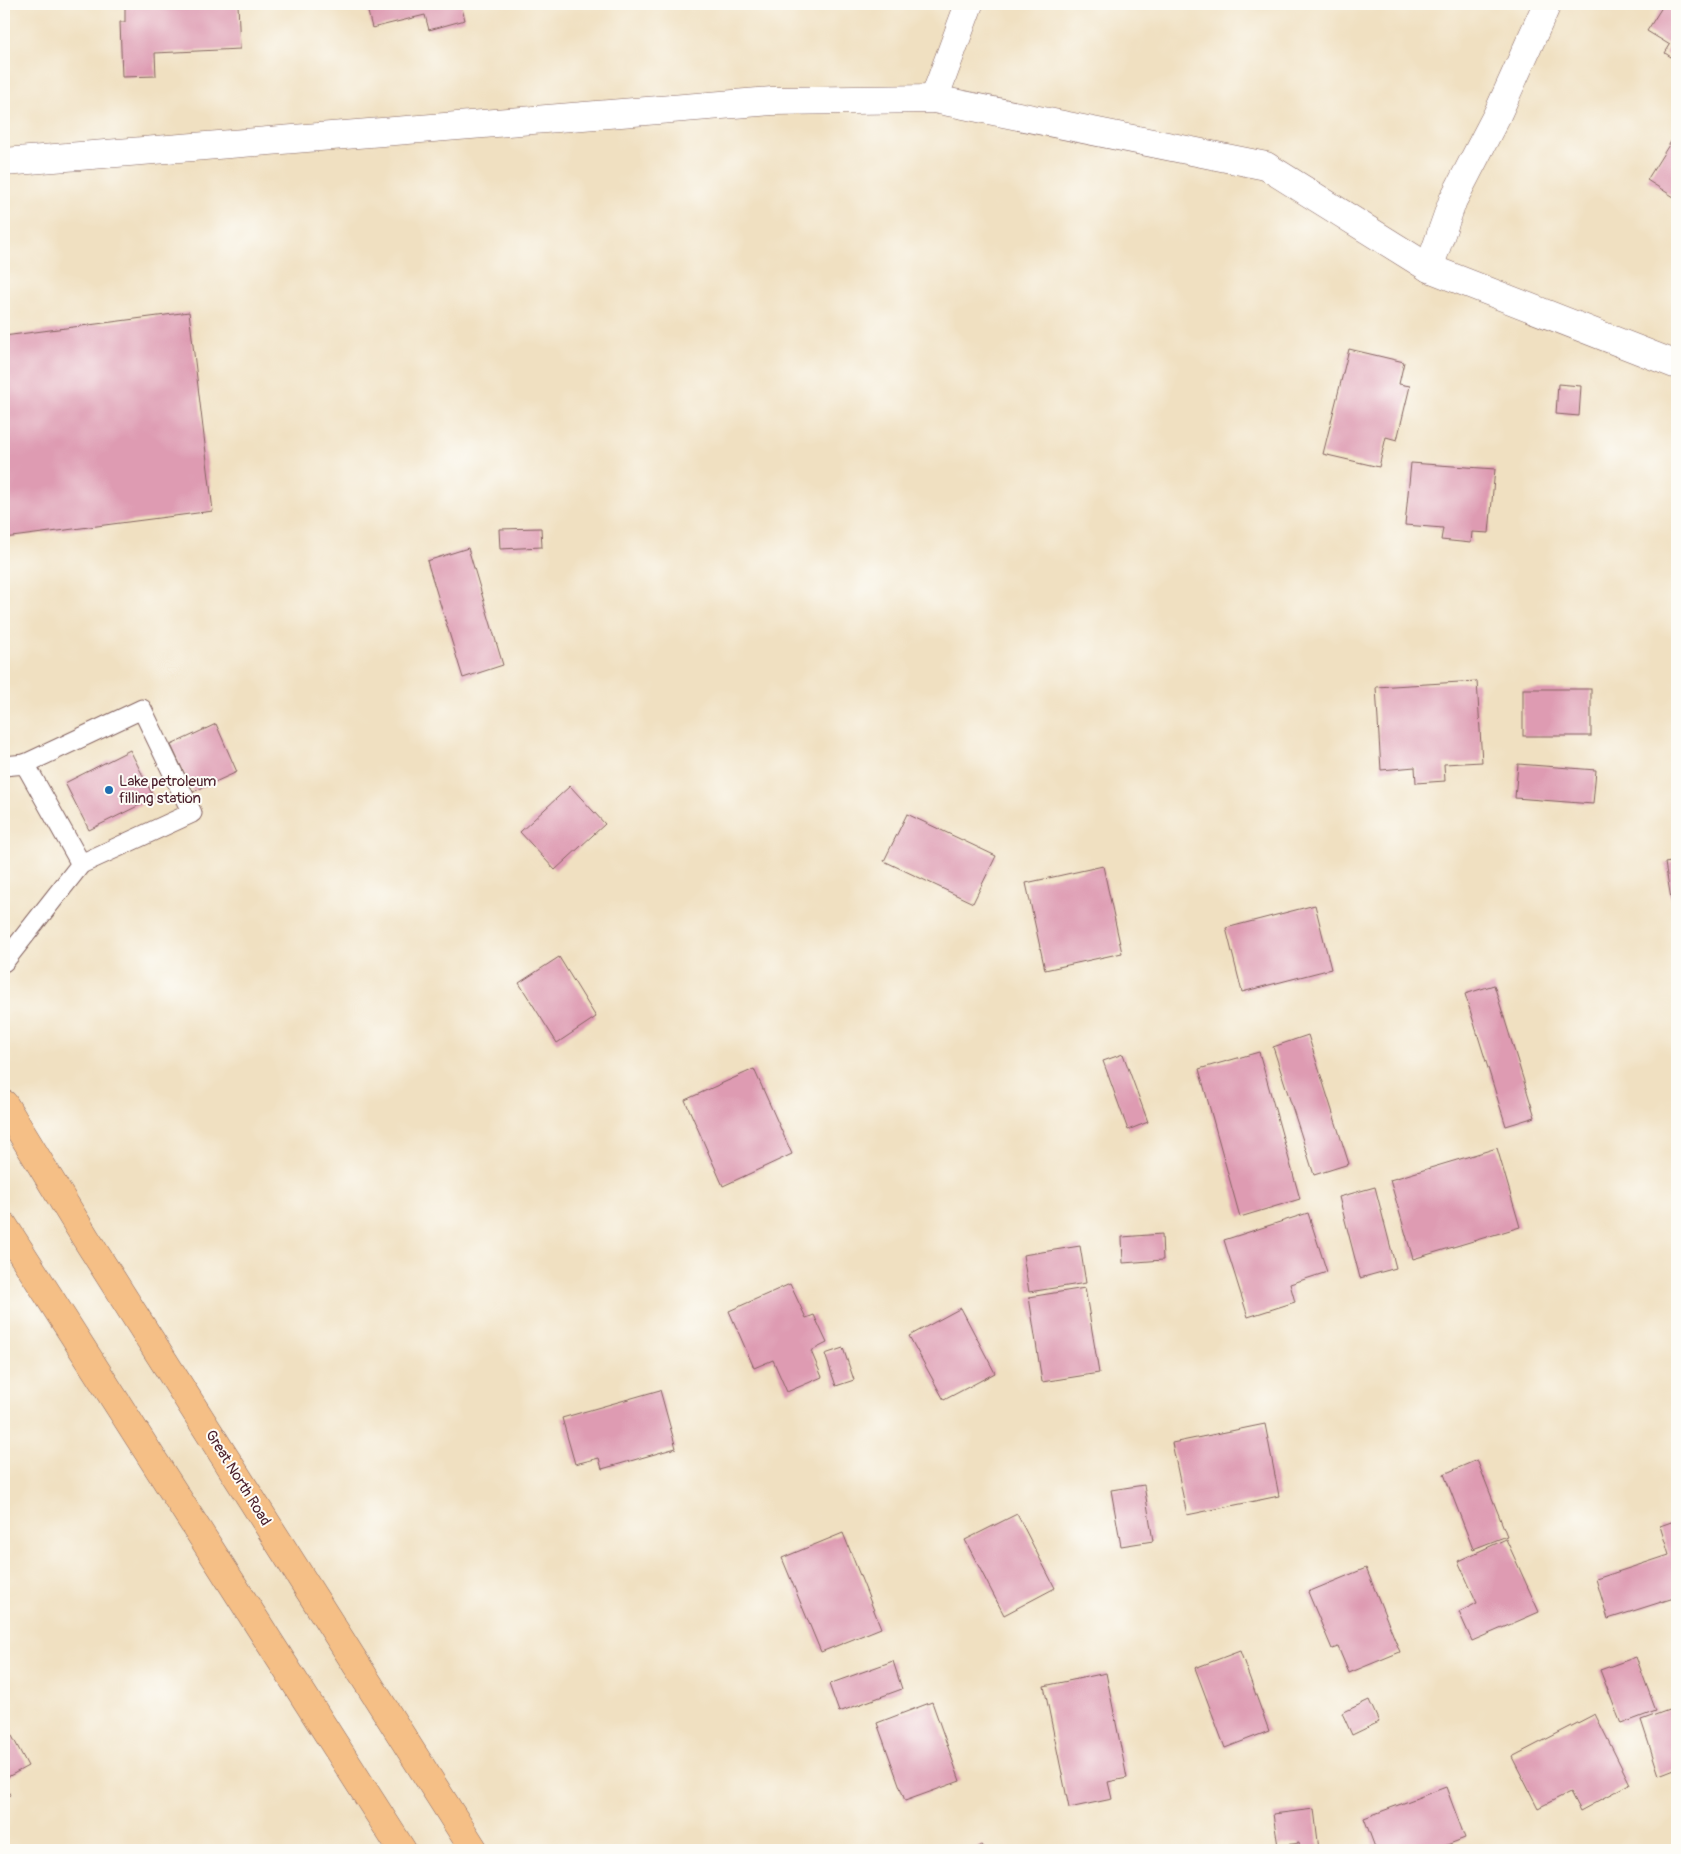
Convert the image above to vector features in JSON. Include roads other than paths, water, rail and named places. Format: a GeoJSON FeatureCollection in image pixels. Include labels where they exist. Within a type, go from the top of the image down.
{"type":"FeatureCollection","features":[{"type":"Feature","properties":{"kind":"highway","name":"Great North Road"},"geometry":{"type":"LineString","coordinates":[[4,1104],[90,1245],[474,1850]]}},
{"type":"Feature","properties":{"kind":"highway"},"geometry":{"type":"LineString","coordinates":[[4,1226],[402,1850]]}},
{"type":"Feature","properties":{"kind":"street"},"geometry":{"type":"LineString","coordinates":[[934,99],[969,4]]}},
{"type":"Feature","properties":{"kind":"street"},"geometry":{"type":"LineString","coordinates":[[1429,268],[1453,200],[1498,115],[1547,4]]}},
{"type":"Feature","properties":{"kind":"street"},"geometry":{"type":"LineString","coordinates":[[4,162],[772,101],[934,99],[1266,166],[1429,268],[1677,365]]}},
{"type":"Feature","properties":{"kind":"lane"},"geometry":{"type":"LineString","coordinates":[[4,766],[25,764],[142,709],[192,813],[81,864],[4,962]]}},
{"type":"Feature","properties":{"kind":"lane"},"geometry":{"type":"LineString","coordinates":[[25,764],[81,864]]}},
{"type":"Feature","properties":{"kind":"place","name":"Lake petroleum filling station"},"geometry":{"type":"Point","coordinates":[109,790]}}]}
